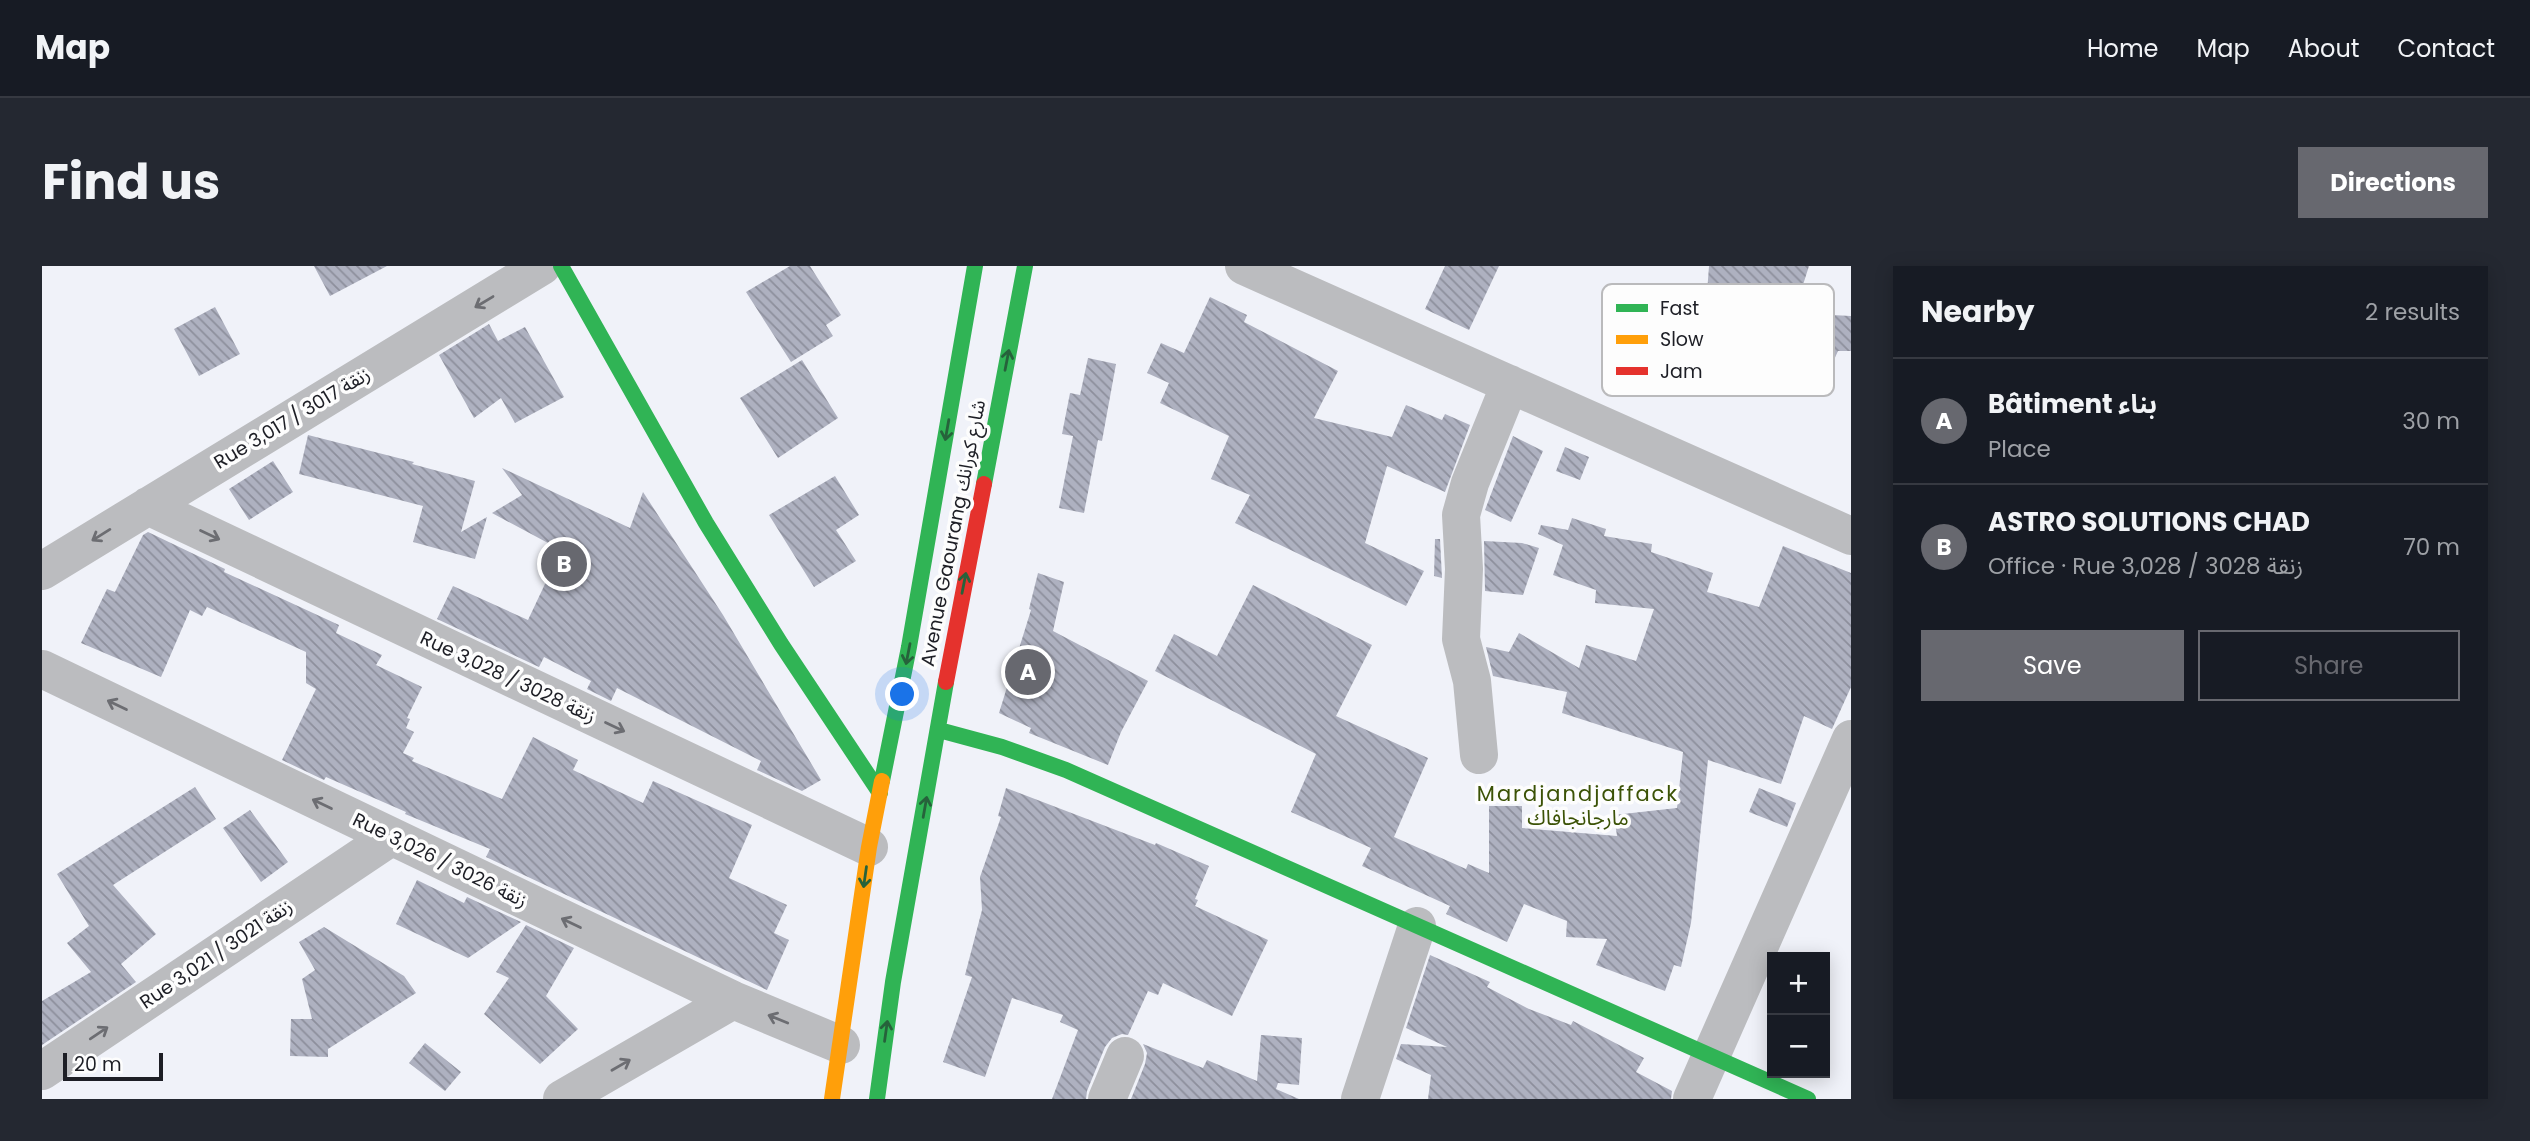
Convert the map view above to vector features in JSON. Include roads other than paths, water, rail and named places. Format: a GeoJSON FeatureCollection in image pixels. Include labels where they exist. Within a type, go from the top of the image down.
{"type":"FeatureCollection","features":[{"type":"Feature","properties":{"kind":"main road"},"geometry":{"type":"LineString","coordinates":[[561,266],[706,523],[880,793]]}},
{"type":"Feature","properties":{"kind":"main road","name":"Avenue Gaourang شارع كورانك"},"geometry":{"type":"LineString","coordinates":[[832,1099],[869,847],[909,647],[975,266]]}},
{"type":"Feature","properties":{"kind":"main road","name":"Avenue Gaourang شارع كورانك"},"geometry":{"type":"LineString","coordinates":[[877,1099],[892,982],[1025,266]]}},
{"type":"Feature","properties":{"kind":"main road"},"geometry":{"type":"LineString","coordinates":[[939,730],[1002,747],[1066,771],[1808,1099]]}},
{"type":"Feature","properties":{"kind":"street","name":"Rue 3,017 / زنقة 3017"},"geometry":{"type":"LineString","coordinates":[[42,571],[542,266]]}},
{"type":"Feature","properties":{"kind":"street"},"geometry":{"type":"LineString","coordinates":[[1244,266],[1851,536]]}},
{"type":"Feature","properties":{"kind":"street"},"geometry":{"type":"LineString","coordinates":[[1479,755],[1472,681],[1461,639],[1464,569],[1461,515],[1470,483],[1510,384]]}},
{"type":"Feature","properties":{"kind":"street","name":"Rue 3,028 / زنقة 3028"},"geometry":{"type":"LineString","coordinates":[[148,506],[869,847]]}},
{"type":"Feature","properties":{"kind":"street","name":"Rue 3,026 / زنقة 3026"},"geometry":{"type":"LineString","coordinates":[[42,669],[733,1000],[841,1045]]}},
{"type":"Feature","properties":{"kind":"street"},"geometry":{"type":"LineString","coordinates":[[1692,1099],[1851,739]]}},
{"type":"Feature","properties":{"kind":"street","name":"Rue 3,021 / زنقة 3021"},"geometry":{"type":"LineString","coordinates":[[42,1071],[391,836]]}},
{"type":"Feature","properties":{"kind":"street"},"geometry":{"type":"LineString","coordinates":[[1360,1099],[1417,926]]}},
{"type":"Feature","properties":{"kind":"street"},"geometry":{"type":"LineString","coordinates":[[562,1099],[733,1000]]}},
{"type":"Feature","properties":{"kind":"street"},"geometry":{"type":"LineString","coordinates":[[1107,1099],[1125,1056]]}},
{"type":"Feature","properties":{"kind":"place","name":"ASTRO SOLUTIONS CHAD"},"geometry":{"type":"Point","coordinates":[564,564]}},
{"type":"Feature","properties":{"kind":"place","name":"Bâtiment بناء"},"geometry":{"type":"Point","coordinates":[1028,672]}},
{"type":"Feature","properties":{"kind":"district","name":"Mardjandjaffack مارجانجافاك"},"geometry":{"type":"Point","coordinates":[1578,805]}}]}
